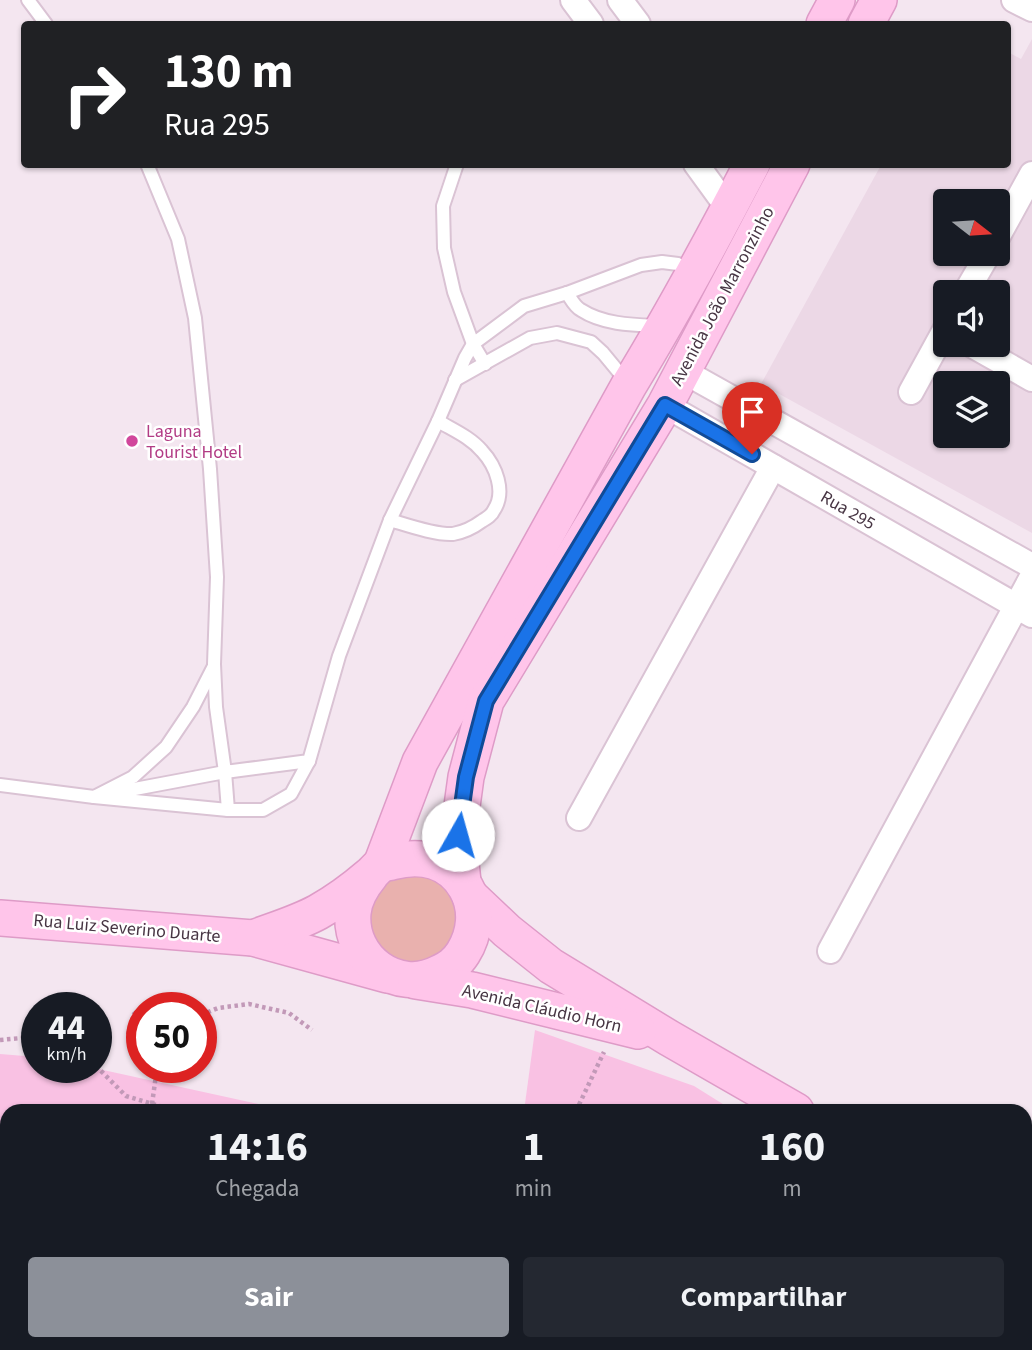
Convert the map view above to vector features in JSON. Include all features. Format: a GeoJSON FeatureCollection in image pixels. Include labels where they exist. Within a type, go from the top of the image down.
{"type":"FeatureCollection","features":[{"type":"Feature","properties":{"kind":"main road"},"geometry":{"type":"LineString","coordinates":[[826,21],[837,0]]}},
{"type":"Feature","properties":{"kind":"main road"},"geometry":{"type":"LineString","coordinates":[[868,21],[879,0]]}},
{"type":"Feature","properties":{"kind":"main road","name":"Avenida João Marronzinho"},"geometry":{"type":"LineString","coordinates":[[376,870],[420,762],[629,385],[665,327],[748,168]]}},
{"type":"Feature","properties":{"kind":"main road","name":"Avenida João Marronzinho"},"geometry":{"type":"LineString","coordinates":[[467,889],[458,835],[466,777],[486,701],[665,405],[790,168]]}},
{"type":"Feature","properties":{"kind":"main road"},"geometry":{"type":"LineString","coordinates":[[407,858],[429,859],[449,868],[467,889],[474,914],[470,943],[452,967],[430,978],[405,979],[373,965],[360,948],[355,937],[353,912],[360,888],[376,870],[407,858]]}},
{"type":"Feature","properties":{"kind":"main road","name":"Rua Luiz Severino Duarte"},"geometry":{"type":"LineString","coordinates":[[253,938],[317,912],[376,870]]}},
{"type":"Feature","properties":{"kind":"main road","name":"Avenida Cláudio Horn"},"geometry":{"type":"LineString","coordinates":[[467,889],[507,931],[551,966],[784,1104]]}},
{"type":"Feature","properties":{"kind":"main road","name":"Rua Luiz Severino Duarte"},"geometry":{"type":"LineString","coordinates":[[0,918],[253,938],[405,979]]}},
{"type":"Feature","properties":{"kind":"main road","name":"Avenida Cláudio Horn"},"geometry":{"type":"LineString","coordinates":[[405,979],[472,990],[669,1038]]}},
{"type":"Feature","properties":{"kind":"street"},"geometry":{"type":"LineString","coordinates":[[573,0],[590,21]]}},
{"type":"Feature","properties":{"kind":"street"},"geometry":{"type":"LineString","coordinates":[[620,0],[636,21]]}},
{"type":"Feature","properties":{"kind":"street"},"geometry":{"type":"LineString","coordinates":[[1014,0],[1032,9]]}},
{"type":"Feature","properties":{"kind":"street"},"geometry":{"type":"LineString","coordinates":[[699,168],[728,208]]}},
{"type":"Feature","properties":{"kind":"street"},"geometry":{"type":"LineString","coordinates":[[1010,214],[1032,174]]}},
{"type":"Feature","properties":{"kind":"street"},"geometry":{"type":"LineString","coordinates":[[911,392],[933,352]]}},
{"type":"Feature","properties":{"kind":"street"},"geometry":{"type":"LineString","coordinates":[[993,357],[1032,379]]}},
{"type":"Feature","properties":{"kind":"street"},"geometry":{"type":"LineString","coordinates":[[683,371],[1032,566]]}},
{"type":"Feature","properties":{"kind":"street","name":"Rua 295"},"geometry":{"type":"LineString","coordinates":[[665,405],[1024,610]]}},
{"type":"Feature","properties":{"kind":"street"},"geometry":{"type":"LineString","coordinates":[[579,818],[774,467]]}},
{"type":"Feature","properties":{"kind":"street"},"geometry":{"type":"LineString","coordinates":[[830,951],[1024,610],[1032,577]]}},
{"type":"Feature","properties":{"kind":"lane"},"geometry":{"type":"LineString","coordinates":[[28,0],[44,21]]}},
{"type":"Feature","properties":{"kind":"lane"},"geometry":{"type":"LineString","coordinates":[[149,168],[178,239],[195,318],[210,469],[217,577],[214,664],[216,706],[228,810]]}},
{"type":"Feature","properties":{"kind":"lane"},"geometry":{"type":"LineString","coordinates":[[456,168],[443,206],[444,248],[454,292],[474,344],[485,364]]}},
{"type":"Feature","properties":{"kind":"lane"},"geometry":{"type":"LineString","coordinates":[[0,785],[228,810],[263,810],[292,794],[309,761],[339,656],[390,520],[474,344],[524,306],[642,265],[662,261],[678,264],[694,273]]}},
{"type":"Feature","properties":{"kind":"lane"},"geometry":{"type":"LineString","coordinates":[[567,293],[579,309],[600,319],[630,325],[665,327]]}},
{"type":"Feature","properties":{"kind":"lane"},"geometry":{"type":"LineString","coordinates":[[591,342],[600,319]]}},
{"type":"Feature","properties":{"kind":"lane"},"geometry":{"type":"LineString","coordinates":[[455,380],[530,338],[557,333],[591,342],[629,385]]}},
{"type":"Feature","properties":{"kind":"lane"},"geometry":{"type":"LineString","coordinates":[[390,520],[452,534],[472,529],[493,513],[500,499],[498,481],[484,453],[472,440],[438,421]]}},
{"type":"Feature","properties":{"kind":"lane"},"geometry":{"type":"LineString","coordinates":[[94,797],[133,777],[166,747],[193,707],[214,664]]}},
{"type":"Feature","properties":{"kind":"lane"},"geometry":{"type":"LineString","coordinates":[[94,797],[225,772],[309,761]]}},
{"type":"Feature","properties":{"kind":"path"},"geometry":{"type":"LineString","coordinates":[[217,1008],[249,1004],[289,1013],[312,1030]]}},
{"type":"Feature","properties":{"kind":"path"},"geometry":{"type":"LineString","coordinates":[[579,1104],[616,1026]]}},
{"type":"Feature","properties":{"kind":"path"},"geometry":{"type":"LineString","coordinates":[[0,1040],[21,1038]]}},
{"type":"Feature","properties":{"kind":"path"},"geometry":{"type":"LineString","coordinates":[[112,1082],[126,1096],[152,1104],[155,1083]]}},
{"type":"Feature","properties":{"kind":"shaded area"},"geometry":{"type":"Polygon","coordinates":[[[1032,39],[1032,533],[761,384],[879,168],[1011,168],[1011,54],[1021,59],[1032,39]]]}},
{"type":"Feature","properties":{"kind":"shaded area"},"geometry":{"type":"Polygon","coordinates":[[[408,873],[437,879],[448,889],[456,902],[457,932],[440,956],[411,965],[384,954],[369,928],[372,899],[381,886],[408,873]]]}},
{"type":"Feature","properties":{"kind":"sand"},"geometry":{"type":"Polygon","coordinates":[[[535,1030],[694,1086],[723,1104],[525,1104],[535,1030]]]}},
{"type":"Feature","properties":{"kind":"sand"},"geometry":{"type":"Polygon","coordinates":[[[0,1054],[21,1056],[21,1083],[112,1083],[112,1072],[126,1075],[126,1083],[162,1083],[258,1104],[0,1104],[0,1054]]]}},
{"type":"Feature","properties":{"kind":"place","name":"Laguna Tourist Hotel"},"geometry":{"type":"Point","coordinates":[132,441]}},
{"type":"Feature","properties":{"kind":"route"},"geometry":{"type":"LineString","coordinates":[[458,835],[466,777],[486,701],[665,405],[752,454]]}}]}
